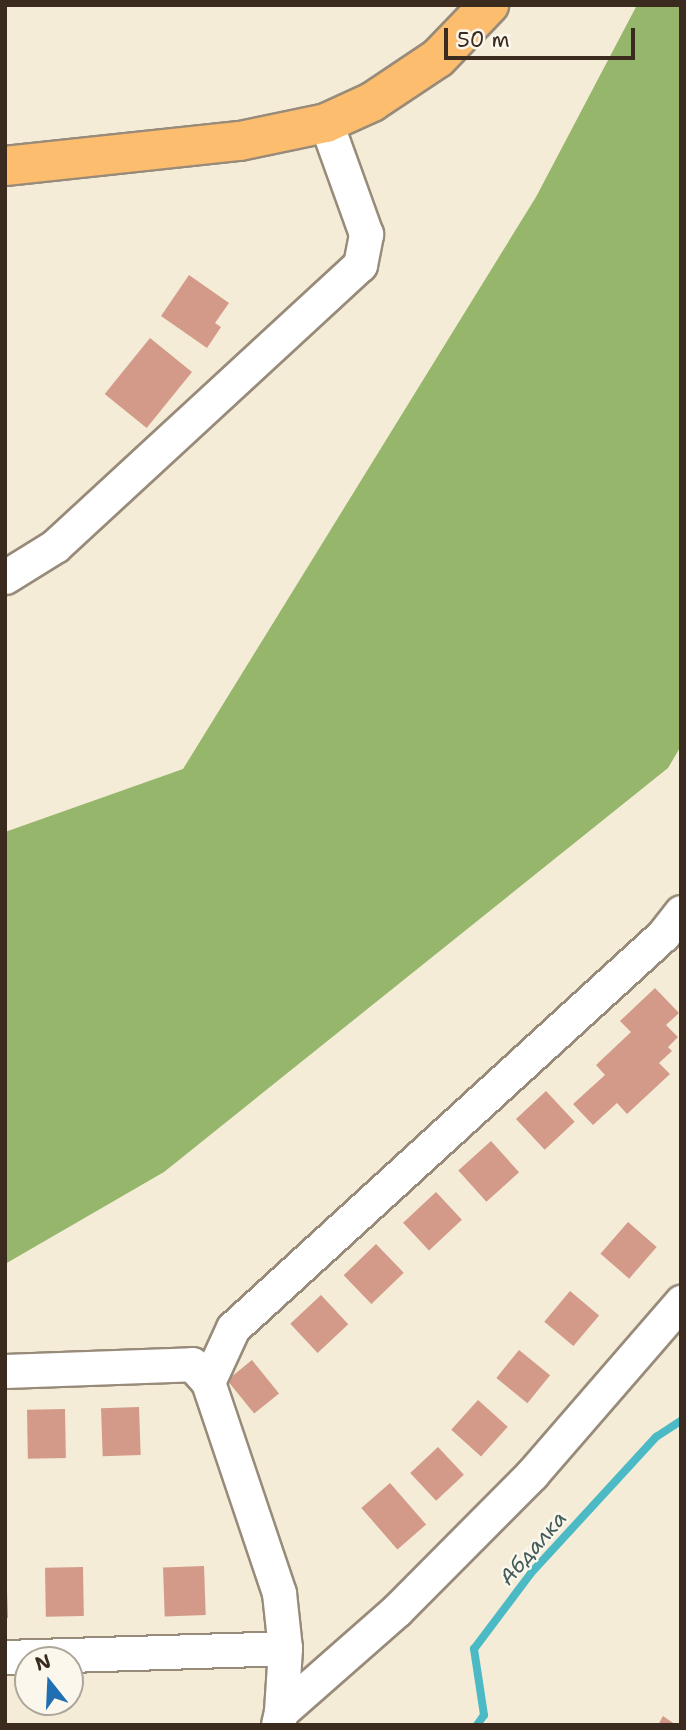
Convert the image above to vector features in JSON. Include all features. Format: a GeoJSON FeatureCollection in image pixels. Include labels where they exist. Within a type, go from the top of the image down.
{"type":"FeatureCollection","features":[{"type":"Feature","properties":{"kind":"main road"},"geometry":{"type":"LineString","coordinates":[[5,166],[240,141],[327,123],[372,102],[438,58],[489,5]]}},
{"type":"Feature","properties":{"kind":"street"},"geometry":{"type":"LineString","coordinates":[[5,577],[55,546],[360,265],[366,234],[327,123]]}},
{"type":"Feature","properties":{"kind":"street"},"geometry":{"type":"LineString","coordinates":[[208,1382],[233,1328],[653,944],[681,912]]}},
{"type":"Feature","properties":{"kind":"street"},"geometry":{"type":"LineString","coordinates":[[279,1718],[397,1611],[532,1474],[681,1302]]}},
{"type":"Feature","properties":{"kind":"street"},"geometry":{"type":"LineString","coordinates":[[5,1371],[192,1364],[208,1382],[279,1593],[285,1648],[279,1718]]}},
{"type":"Feature","properties":{"kind":"street"},"geometry":{"type":"LineString","coordinates":[[5,1657],[285,1648]]}},
{"type":"Feature","properties":{"kind":"green space"},"geometry":{"type":"Polygon","coordinates":[[[637,5],[681,5],[681,746],[668,768],[164,1172],[5,1264],[5,832],[183,769],[536,197],[637,5]]]}},
{"type":"Feature","properties":{"kind":"building"},"geometry":{"type":"Polygon","coordinates":[[[189,275],[229,303],[215,323],[221,327],[207,348],[161,316],[189,275]]]}},
{"type":"Feature","properties":{"kind":"building"},"geometry":{"type":"Polygon","coordinates":[[[150,338],[192,372],[147,428],[105,394],[150,338]]]}},
{"type":"Feature","properties":{"kind":"building"},"geometry":{"type":"Polygon","coordinates":[[[655,988],[679,1013],[666,1025],[678,1037],[668,1047],[672,1051],[659,1063],[670,1074],[627,1114],[617,1103],[593,1125],[573,1104],[605,1075],[596,1065],[631,1032],[620,1021],[655,988]]]}},
{"type":"Feature","properties":{"kind":"building"},"geometry":{"type":"Polygon","coordinates":[[[546,1091],[575,1122],[545,1150],[516,1119],[546,1091]]]}},
{"type":"Feature","properties":{"kind":"building"},"geometry":{"type":"Polygon","coordinates":[[[491,1141],[519,1172],[486,1202],[458,1170],[491,1141]]]}},
{"type":"Feature","properties":{"kind":"building"},"geometry":{"type":"Polygon","coordinates":[[[436,1192],[462,1220],[429,1250],[403,1223],[436,1192]]]}},
{"type":"Feature","properties":{"kind":"building"},"geometry":{"type":"Polygon","coordinates":[[[628,1222],[657,1247],[629,1279],[600,1254],[628,1222]]]}},
{"type":"Feature","properties":{"kind":"building"},"geometry":{"type":"Polygon","coordinates":[[[376,1244],[404,1273],[371,1304],[344,1275],[376,1244]]]}},
{"type":"Feature","properties":{"kind":"building"},"geometry":{"type":"Polygon","coordinates":[[[570,1291],[599,1315],[573,1346],[544,1322],[570,1291]]]}},
{"type":"Feature","properties":{"kind":"building"},"geometry":{"type":"Polygon","coordinates":[[[321,1295],[348,1324],[318,1353],[290,1324],[321,1295]]]}},
{"type":"Feature","properties":{"kind":"building"},"geometry":{"type":"Polygon","coordinates":[[[519,1350],[550,1375],[527,1403],[496,1378],[519,1350]]]}},
{"type":"Feature","properties":{"kind":"building"},"geometry":{"type":"Polygon","coordinates":[[[252,1360],[279,1393],[254,1414],[227,1380],[252,1360]]]}},
{"type":"Feature","properties":{"kind":"building"},"geometry":{"type":"Polygon","coordinates":[[[478,1400],[508,1427],[481,1456],[451,1430],[478,1400]]]}},
{"type":"Feature","properties":{"kind":"building"},"geometry":{"type":"Polygon","coordinates":[[[139,1407],[141,1455],[103,1456],[101,1408],[139,1407]]]}},
{"type":"Feature","properties":{"kind":"building"},"geometry":{"type":"Polygon","coordinates":[[[65,1409],[66,1458],[28,1459],[27,1410],[65,1409]]]}},
{"type":"Feature","properties":{"kind":"building"},"geometry":{"type":"Polygon","coordinates":[[[438,1447],[464,1475],[436,1501],[410,1473],[438,1447]]]}},
{"type":"Feature","properties":{"kind":"building"},"geometry":{"type":"Polygon","coordinates":[[[390,1483],[426,1525],[397,1549],[361,1508],[390,1483]]]}},
{"type":"Feature","properties":{"kind":"building"},"geometry":{"type":"Polygon","coordinates":[[[204,1566],[206,1615],[165,1616],[163,1567],[204,1566]]]}},
{"type":"Feature","properties":{"kind":"building"},"geometry":{"type":"Polygon","coordinates":[[[83,1567],[84,1616],[46,1617],[45,1568],[83,1567]]]}},
{"type":"Feature","properties":{"kind":"building"},"geometry":{"type":"Polygon","coordinates":[[[7,1590],[8,1618],[5,1618],[7,1590]]]}},
{"type":"Feature","properties":{"kind":"building"},"geometry":{"type":"Polygon","coordinates":[[[663,1716],[676,1725],[658,1725],[663,1716]]]}},
{"type":"Feature","properties":{"kind":"waterway","name":"Абдалка"},"geometry":{"type":"LineString","coordinates":[[477,1725],[484,1715],[474,1649],[531,1573],[656,1437],[681,1421]]}}]}
